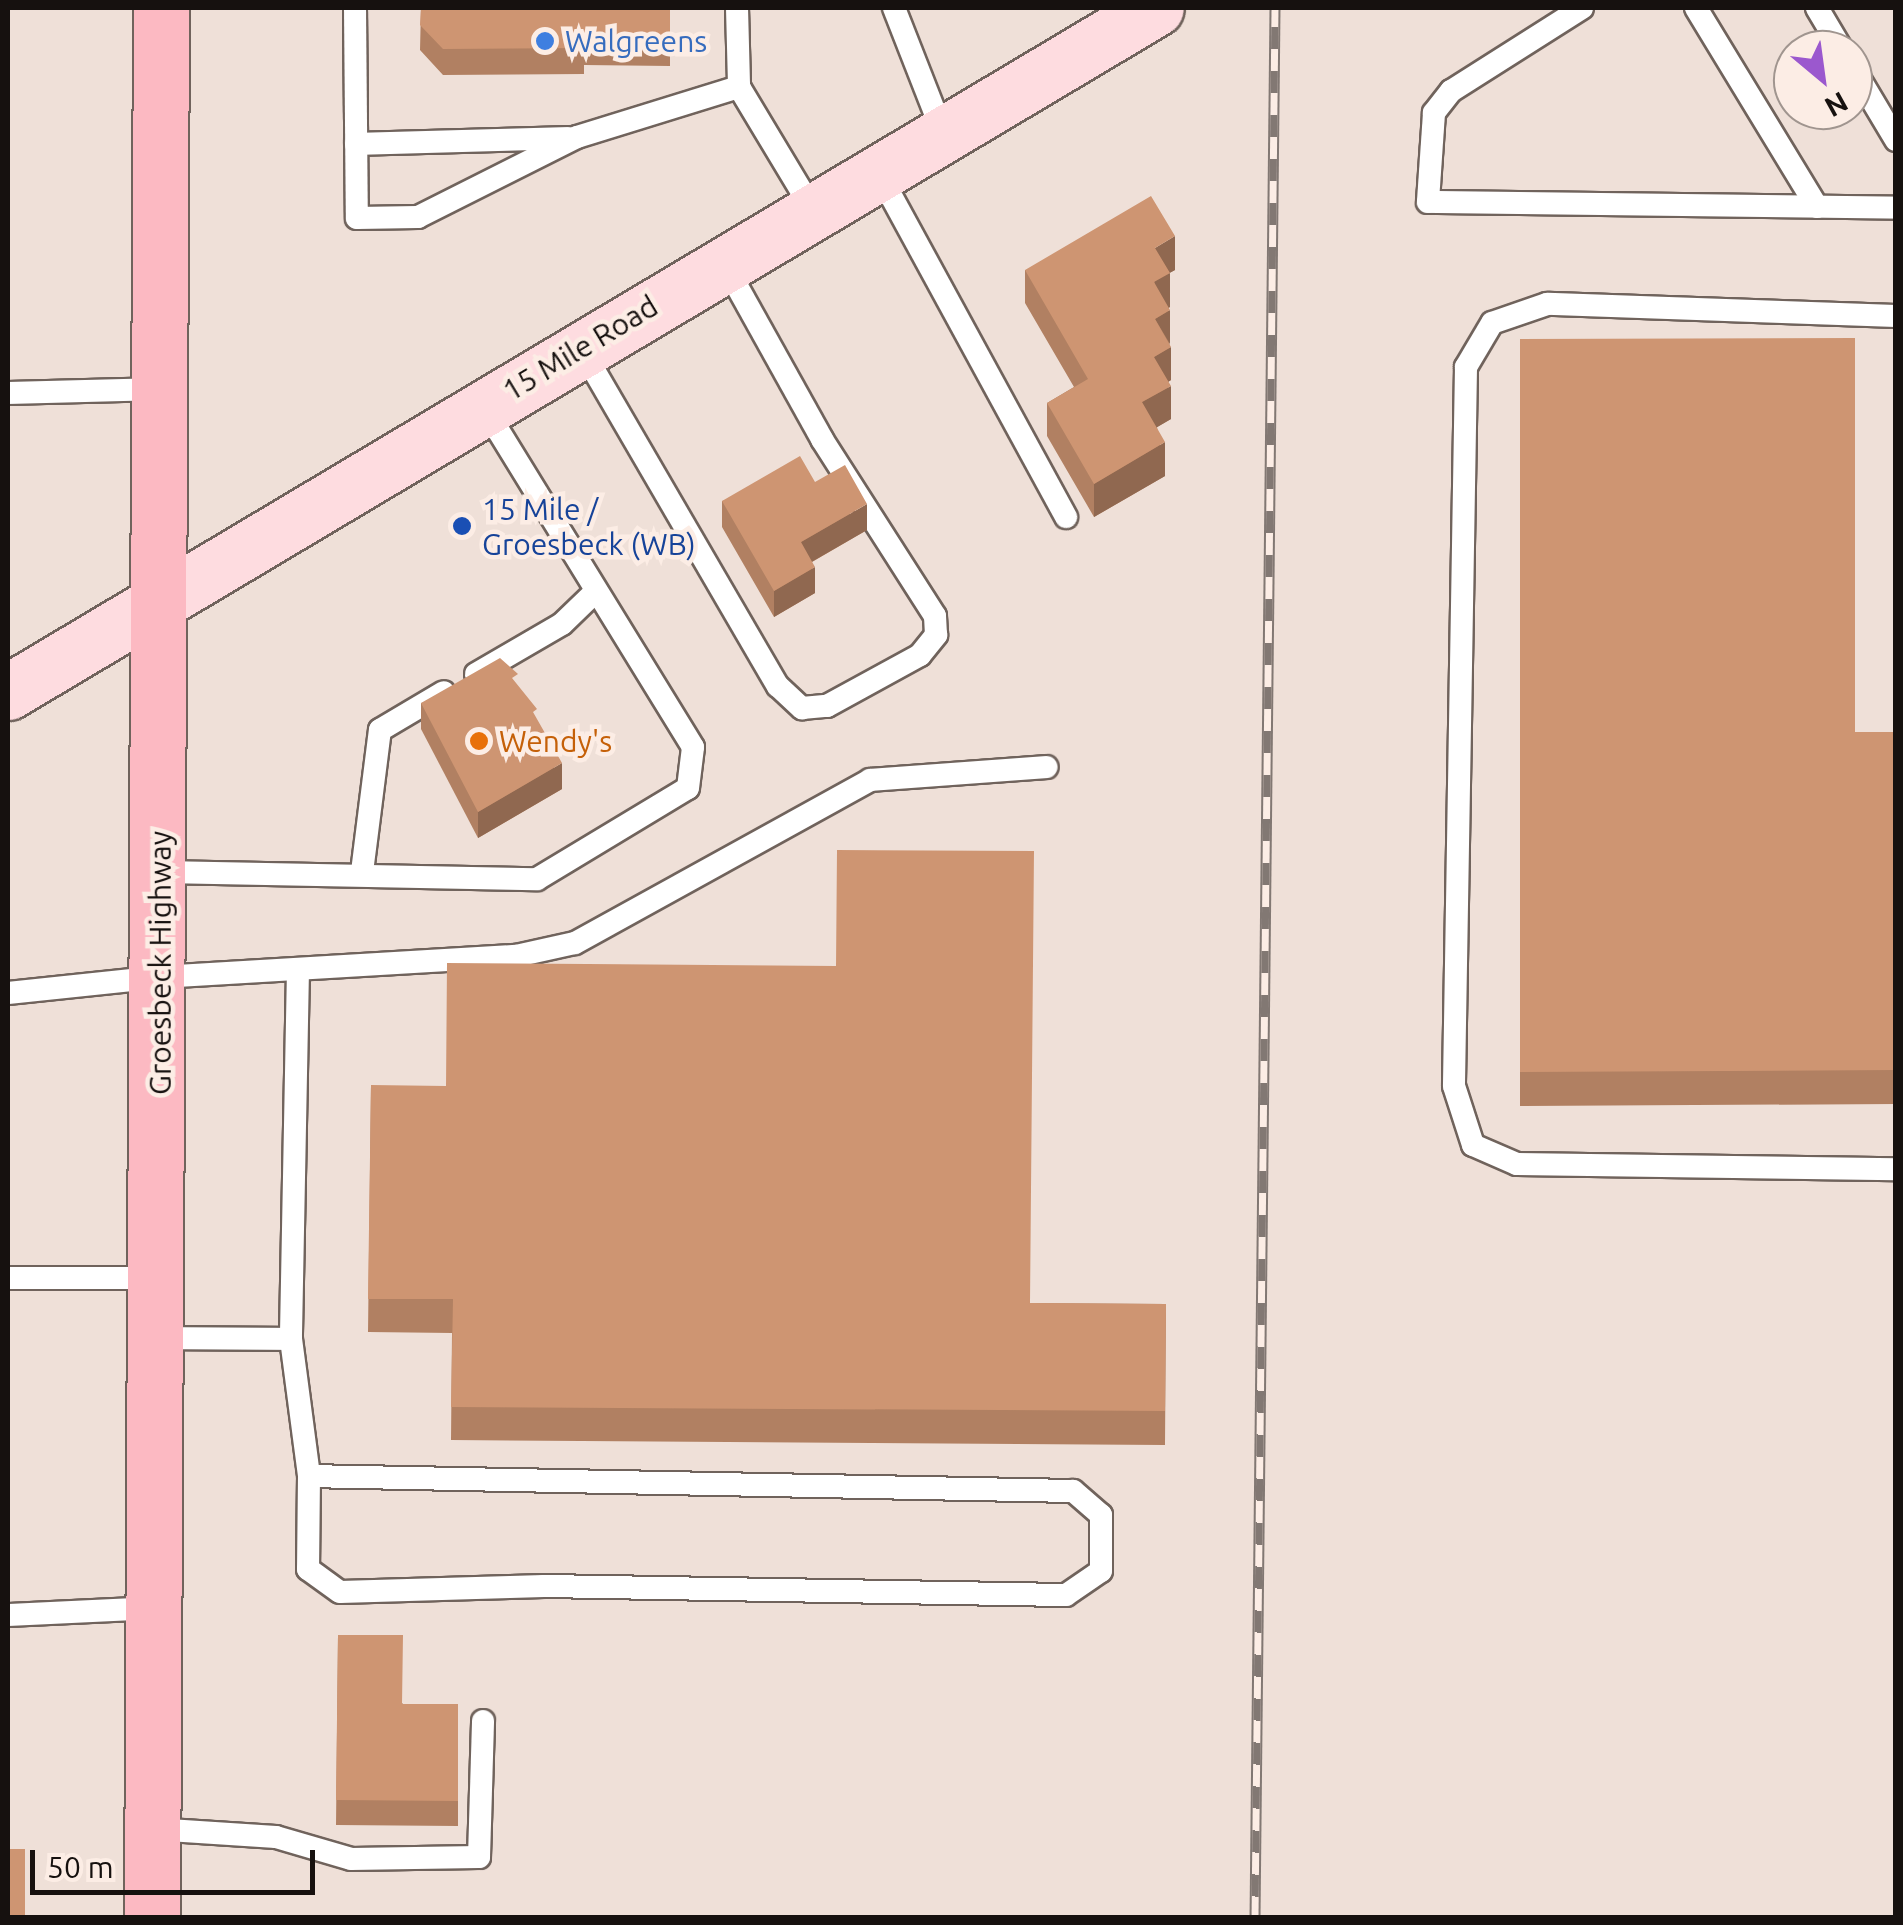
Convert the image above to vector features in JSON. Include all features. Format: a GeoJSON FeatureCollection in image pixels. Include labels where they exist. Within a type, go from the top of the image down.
{"type":"FeatureCollection","features":[{"type":"Feature","properties":{"kind":"main road","name":"Groesbeck Highway"},"geometry":{"type":"LineString","coordinates":[[152,1918],[161,872],[160,8]]}},
{"type":"Feature","properties":{"kind":"main road","name":"15 Mile Road"},"geometry":{"type":"LineString","coordinates":[[8,692],[1156,8]]}},
{"type":"Feature","properties":{"kind":"lane"},"geometry":{"type":"LineString","coordinates":[[355,8],[356,218],[418,217],[577,137],[739,87]]}},
{"type":"Feature","properties":{"kind":"lane"},"geometry":{"type":"LineString","coordinates":[[737,8],[739,87],[813,210]]}},
{"type":"Feature","properties":{"kind":"lane"},"geometry":{"type":"LineString","coordinates":[[894,8],[943,133]]}},
{"type":"Feature","properties":{"kind":"lane"},"geometry":{"type":"LineString","coordinates":[[1582,8],[1442,102],[1434,113],[1428,202],[1896,208]]}},
{"type":"Feature","properties":{"kind":"lane"},"geometry":{"type":"LineString","coordinates":[[1696,8],[1817,208]]}},
{"type":"Feature","properties":{"kind":"lane"},"geometry":{"type":"LineString","coordinates":[[1817,8],[1830,30]]}},
{"type":"Feature","properties":{"kind":"lane"},"geometry":{"type":"LineString","coordinates":[[1873,101],[1896,140]]}},
{"type":"Feature","properties":{"kind":"lane"},"geometry":{"type":"LineString","coordinates":[[356,144],[577,137]]}},
{"type":"Feature","properties":{"kind":"lane"},"geometry":{"type":"LineString","coordinates":[[878,172],[1066,517]]}},
{"type":"Feature","properties":{"kind":"lane"},"geometry":{"type":"LineString","coordinates":[[581,348],[778,686],[802,708],[827,706],[920,655],[936,635],[935,616],[822,439],[724,263]]}},
{"type":"Feature","properties":{"kind":"lane"},"geometry":{"type":"LineString","coordinates":[[1896,316],[1547,304],[1492,323],[1466,366],[1454,1086],[1473,1145],[1516,1164],[1896,1170]]}},
{"type":"Feature","properties":{"kind":"lane"},"geometry":{"type":"LineString","coordinates":[[8,392],[161,389]]}},
{"type":"Feature","properties":{"kind":"lane"},"geometry":{"type":"LineString","coordinates":[[161,872],[362,872],[537,879],[688,788],[693,747],[483,406]]}},
{"type":"Feature","properties":{"kind":"lane"},"geometry":{"type":"LineString","coordinates":[[362,872],[380,730],[562,624],[596,591]]}},
{"type":"Feature","properties":{"kind":"lane"},"geometry":{"type":"LineString","coordinates":[[8,993],[160,977],[516,956],[575,943],[870,780],[1047,767]]}},
{"type":"Feature","properties":{"kind":"lane"},"geometry":{"type":"LineString","coordinates":[[298,969],[291,1339],[309,1476],[308,1569],[340,1592],[544,1586],[1066,1595],[1100,1571],[1101,1515],[1073,1492],[309,1476]]}},
{"type":"Feature","properties":{"kind":"lane"},"geometry":{"type":"LineString","coordinates":[[8,1278],[158,1278]]}},
{"type":"Feature","properties":{"kind":"lane"},"geometry":{"type":"LineString","coordinates":[[158,1338],[291,1339]]}},
{"type":"Feature","properties":{"kind":"lane"},"geometry":{"type":"LineString","coordinates":[[8,1615],[155,1608]]}},
{"type":"Feature","properties":{"kind":"lane"},"geometry":{"type":"LineString","coordinates":[[153,1828],[276,1837],[351,1859],[479,1856],[483,1721]]}},
{"type":"Feature","properties":{"kind":"building"},"geometry":{"type":"Polygon","coordinates":[[[421,8],[670,8],[670,40],[584,39],[584,48],[443,49],[420,25],[421,8]]]}},
{"type":"Feature","properties":{"kind":"building"},"geometry":{"type":"Polygon","coordinates":[[[1151,196],[1175,236],[1155,248],[1170,273],[1154,282],[1170,310],[1155,319],[1171,347],[1154,357],[1171,386],[1142,402],[1165,442],[1094,484],[1047,403],[1088,379],[1025,270],[1151,196]]]}},
{"type":"Feature","properties":{"kind":"building"},"geometry":{"type":"Polygon","coordinates":[[[1855,338],[1855,732],[1896,732],[1896,1070],[1520,1072],[1520,339],[1855,338]]]}},
{"type":"Feature","properties":{"kind":"building"},"geometry":{"type":"Polygon","coordinates":[[[800,456],[815,482],[845,465],[867,504],[801,542],[815,567],[774,591],[722,501],[800,456]]]}},
{"type":"Feature","properties":{"kind":"building"},"geometry":{"type":"Polygon","coordinates":[[[500,658],[518,674],[512,678],[537,709],[533,712],[562,763],[478,812],[421,703],[500,658]]]}},
{"type":"Feature","properties":{"kind":"building"},"geometry":{"type":"Polygon","coordinates":[[[837,850],[1034,851],[1030,1303],[1166,1304],[1165,1411],[451,1407],[453,1299],[368,1299],[371,1085],[446,1086],[447,963],[836,966],[837,850]]]}},
{"type":"Feature","properties":{"kind":"building"},"geometry":{"type":"Polygon","coordinates":[[[338,1635],[403,1635],[402,1704],[458,1704],[458,1801],[336,1800],[338,1635]]]}},
{"type":"Feature","properties":{"kind":"building"},"geometry":{"type":"Polygon","coordinates":[[[8,1849],[25,1849],[25,1916],[8,1916],[8,1849]]]}},
{"type":"Feature","properties":{"kind":"railway"},"geometry":{"type":"LineString","coordinates":[[1255,1918],[1275,8]]}},
{"type":"Feature","properties":{"kind":"place","name":"Walgreens"},"geometry":{"type":"Point","coordinates":[545,41]}},
{"type":"Feature","properties":{"kind":"place","name":"15 Mile / Groesbeck (WB)"},"geometry":{"type":"Point","coordinates":[462,526]}},
{"type":"Feature","properties":{"kind":"place","name":"Wendy's"},"geometry":{"type":"Point","coordinates":[479,741]}}]}
